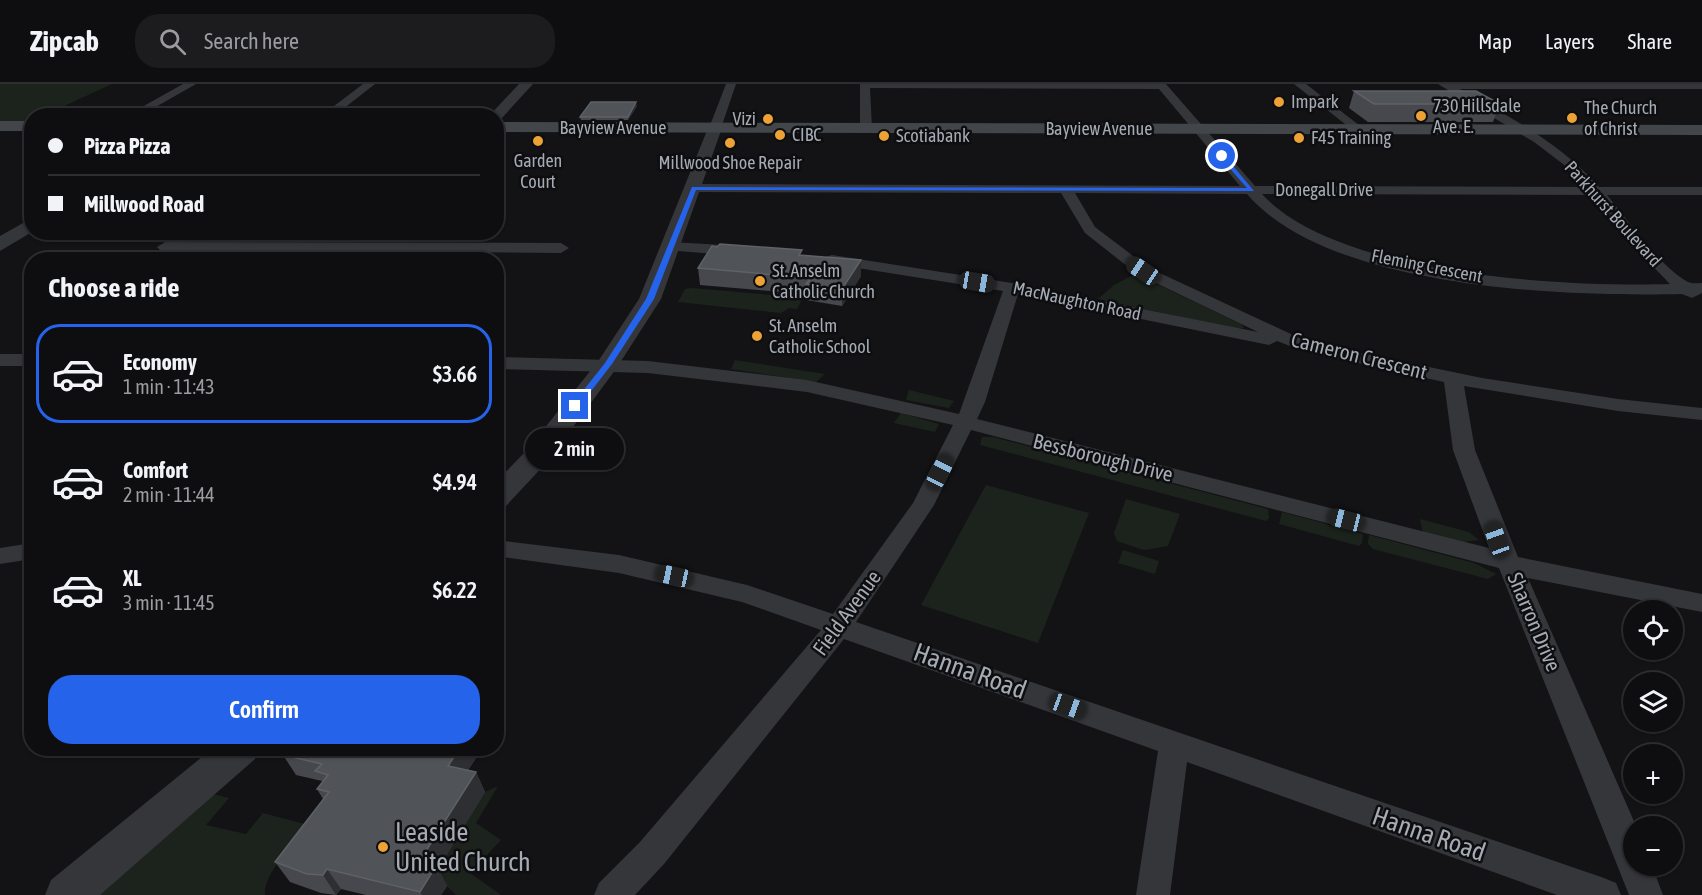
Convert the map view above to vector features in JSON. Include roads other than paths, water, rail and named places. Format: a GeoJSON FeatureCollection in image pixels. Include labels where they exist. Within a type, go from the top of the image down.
{"type":"FeatureCollection","features":[{"type":"Feature","properties":{"kind":"main road"},"geometry":{"type":"LineString","coordinates":[[0,126],[24,126]]}},
{"type":"Feature","properties":{"kind":"main road","name":"Bayview Avenue"},"geometry":{"type":"LineString","coordinates":[[504,127],[1702,130]]}},
{"type":"Feature","properties":{"kind":"street"},"geometry":{"type":"LineString","coordinates":[[146,108],[191,84]]}},
{"type":"Feature","properties":{"kind":"street"},"geometry":{"type":"LineString","coordinates":[[337,108],[370,84]]}},
{"type":"Feature","properties":{"kind":"street"},"geometry":{"type":"LineString","coordinates":[[504,108],[526,84]]}},
{"type":"Feature","properties":{"kind":"street"},"geometry":{"type":"LineString","coordinates":[[504,491],[537,456],[608,364],[650,299],[694,188],[731,84]]}},
{"type":"Feature","properties":{"kind":"street"},"geometry":{"type":"LineString","coordinates":[[1299,84],[1358,129]]}},
{"type":"Feature","properties":{"kind":"street"},"geometry":{"type":"LineString","coordinates":[[866,128],[865,85],[1160,85]]}},
{"type":"Feature","properties":{"kind":"street","name":"Fleming Crescent"},"geometry":{"type":"LineString","coordinates":[[1160,85],[1276,215],[1316,237],[1408,266],[1556,286],[1614,290],[1694,288]]}},
{"type":"Feature","properties":{"kind":"street"},"geometry":{"type":"LineString","coordinates":[[1445,85],[1702,86]]}},
{"type":"Feature","properties":{"kind":"street","name":"Parkhurst Boulevard"},"geometry":{"type":"LineString","coordinates":[[1445,85],[1521,130],[1567,161],[1648,255],[1694,288],[1702,300]]}},
{"type":"Feature","properties":{"kind":"street","name":"Donegall Drive"},"geometry":{"type":"LineString","coordinates":[[694,188],[1702,191]]}},
{"type":"Feature","properties":{"kind":"street","name":"Cameron Crescent"},"geometry":{"type":"LineString","coordinates":[[1066,189],[1077,212],[1090,230],[1143,271],[1207,303],[1303,346],[1453,379],[1618,405],[1702,414]]}},
{"type":"Feature","properties":{"kind":"street"},"geometry":{"type":"LineString","coordinates":[[5,239],[24,228]]}},
{"type":"Feature","properties":{"kind":"street"},"geometry":{"type":"LineString","coordinates":[[173,240],[160,250],[561,249]]}},
{"type":"Feature","properties":{"kind":"street"},"geometry":{"type":"LineString","coordinates":[[671,248],[760,253]]}},
{"type":"Feature","properties":{"kind":"street","name":"MacNaughton Road"},"geometry":{"type":"LineString","coordinates":[[815,258],[941,275],[1303,346]]}},
{"type":"Feature","properties":{"kind":"street","name":"Field Avenue"},"geometry":{"type":"LineString","coordinates":[[611,895],[660,843],[841,625],[923,505],[966,422],[996,341],[1012,288]]}},
{"type":"Feature","properties":{"kind":"street","name":"Bessborough Drive"},"geometry":{"type":"LineString","coordinates":[[504,363],[608,364],[695,371],[807,386],[966,422],[1509,564],[1702,603]]}},
{"type":"Feature","properties":{"kind":"street","name":"Sharron Drive"},"geometry":{"type":"LineString","coordinates":[[1453,379],[1464,450],[1497,540],[1623,835]]}},
{"type":"Feature","properties":{"kind":"street","name":"Hanna Road"},"geometry":{"type":"LineString","coordinates":[[504,549],[619,564],[747,594],[841,625],[1174,745],[1604,895]]}},
{"type":"Feature","properties":{"kind":"street"},"geometry":{"type":"LineString","coordinates":[[0,556],[24,552]]}},
{"type":"Feature","properties":{"kind":"street"},"geometry":{"type":"LineString","coordinates":[[1153,895],[1174,745]]}},
{"type":"Feature","properties":{"kind":"street"},"geometry":{"type":"LineString","coordinates":[[67,895],[232,756]]}},
{"type":"Feature","properties":{"kind":"street"},"geometry":{"type":"LineString","coordinates":[[1639,876],[1646,895]]}},
{"type":"Feature","properties":{"kind":"place","name":"Impark"},"geometry":{"type":"Point","coordinates":[1279,102]}},
{"type":"Feature","properties":{"kind":"place","name":"730 Hillsdale Ave. E."},"geometry":{"type":"Point","coordinates":[1421,116]}},
{"type":"Feature","properties":{"kind":"place","name":"The Church of Christ"},"geometry":{"type":"Point","coordinates":[1572,118]}},
{"type":"Feature","properties":{"kind":"place","name":"Vizi"},"geometry":{"type":"Point","coordinates":[768,119]}},
{"type":"Feature","properties":{"kind":"place","name":"CIBC"},"geometry":{"type":"Point","coordinates":[780,135]}},
{"type":"Feature","properties":{"kind":"place","name":"Scotiabank"},"geometry":{"type":"Point","coordinates":[884,136]}},
{"type":"Feature","properties":{"kind":"place","name":"F45 Training"},"geometry":{"type":"Point","coordinates":[1299,138]}},
{"type":"Feature","properties":{"kind":"place","name":"Garden Court"},"geometry":{"type":"Point","coordinates":[538,141]}},
{"type":"Feature","properties":{"kind":"place","name":"Millwood Shoe Repair"},"geometry":{"type":"Point","coordinates":[730,143]}},
{"type":"Feature","properties":{"kind":"place","name":"St. Anselm Catholic Church"},"geometry":{"type":"Point","coordinates":[760,281]}},
{"type":"Feature","properties":{"kind":"place","name":"St. Anselm Catholic School"},"geometry":{"type":"Point","coordinates":[757,336]}},
{"type":"Feature","properties":{"kind":"place","name":"Leaside United Church"},"geometry":{"type":"Point","coordinates":[383,847]}}]}
